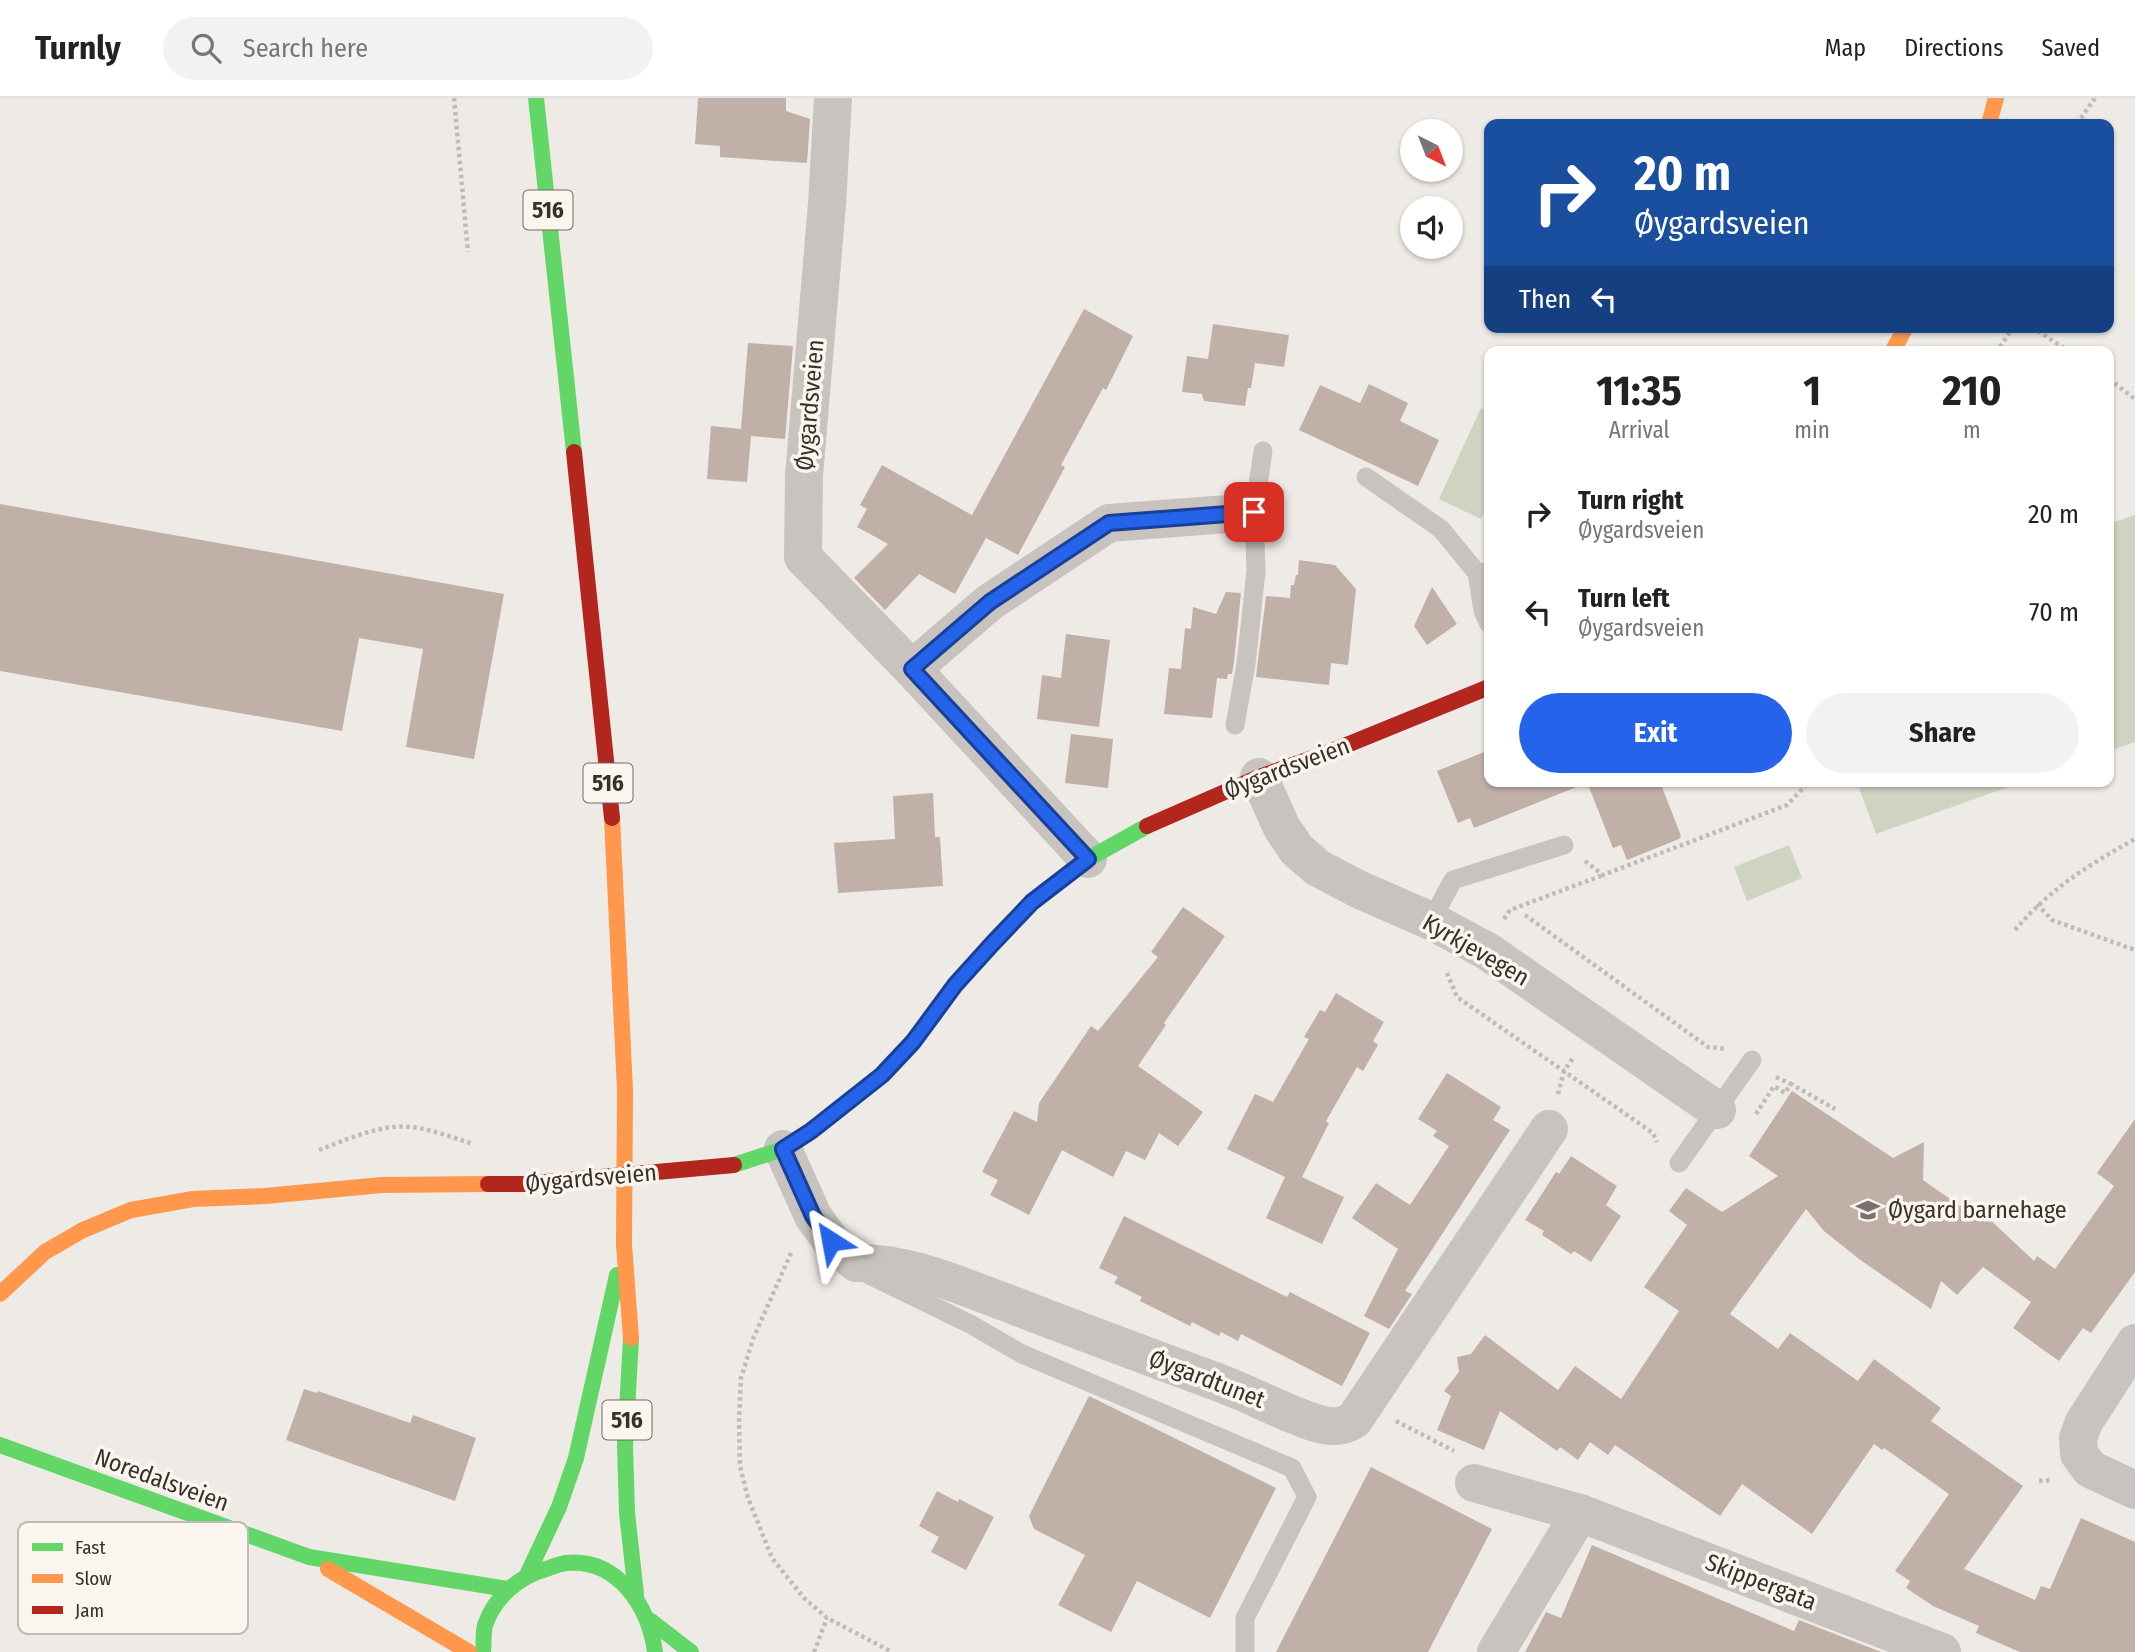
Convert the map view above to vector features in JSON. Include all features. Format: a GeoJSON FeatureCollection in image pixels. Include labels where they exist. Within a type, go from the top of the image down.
{"type":"FeatureCollection","features":[{"type":"Feature","properties":{"kind":"main road","name":"516"},"geometry":{"type":"LineString","coordinates":[[536,98],[615,843],[625,1090],[624,1245],[632,1328],[625,1446],[626,1513],[636,1594]]}},
{"type":"Feature","properties":{"kind":"main road"},"geometry":{"type":"LineString","coordinates":[[1990,119],[1996,98]]}},
{"type":"Feature","properties":{"kind":"main road","name":"Øygardsveien"},"geometry":{"type":"LineString","coordinates":[[0,1294],[45,1252],[83,1230],[131,1210],[192,1199],[265,1196],[382,1185],[524,1184],[733,1165],[783,1149],[811,1131],[882,1075],[913,1042],[955,985],[1032,902],[1088,859],[1156,821],[1259,776],[1332,751],[1484,689]]}},
{"type":"Feature","properties":{"kind":"main road","name":"516"},"geometry":{"type":"LineString","coordinates":[[528,1573],[567,1486],[579,1447],[592,1401],[604,1327],[624,1245]]}},
{"type":"Feature","properties":{"kind":"main road","name":"Noredalsveien"},"geometry":{"type":"LineString","coordinates":[[0,1446],[212,1522]]}},
{"type":"Feature","properties":{"kind":"main road","name":"Noredalsveien"},"geometry":{"type":"LineString","coordinates":[[248,1535],[309,1557],[507,1589]]}},
{"type":"Feature","properties":{"kind":"main road","name":"Noredalsveien"},"geometry":{"type":"LineString","coordinates":[[309,1557],[469,1652]]}},
{"type":"Feature","properties":{"kind":"main road","name":"516"},"geometry":{"type":"LineString","coordinates":[[483,1652],[484,1630],[493,1609],[507,1589],[528,1573],[566,1563],[596,1567],[613,1575],[636,1594],[651,1621],[655,1652]]}},
{"type":"Feature","properties":{"kind":"main road"},"geometry":{"type":"LineString","coordinates":[[651,1621],[691,1652]]}},
{"type":"Feature","properties":{"kind":"street","name":"Øygardsveien"},"geometry":{"type":"LineString","coordinates":[[833,98],[827,204],[804,476],[803,557],[912,669],[1088,859]]}},
{"type":"Feature","properties":{"kind":"street"},"geometry":{"type":"LineString","coordinates":[[912,669],[990,602],[1109,523],[1254,512]]}},
{"type":"Feature","properties":{"kind":"street","name":"Kyrkjevegen"},"geometry":{"type":"LineString","coordinates":[[1259,776],[1282,828],[1297,850],[1318,868],[1431,921],[1486,951],[1717,1110]]}},
{"type":"Feature","properties":{"kind":"street","name":"Øygardtunet"},"geometry":{"type":"LineString","coordinates":[[856,1263],[877,1262],[900,1267],[974,1291],[1318,1424],[1338,1427],[1354,1420],[1549,1129]]}},
{"type":"Feature","properties":{"kind":"street"},"geometry":{"type":"LineString","coordinates":[[783,1149],[813,1216],[831,1241],[856,1263]]}},
{"type":"Feature","properties":{"kind":"street"},"geometry":{"type":"LineString","coordinates":[[2135,1343],[2084,1422],[2077,1438],[2079,1454],[2090,1469],[2135,1490]]}},
{"type":"Feature","properties":{"kind":"street","name":"Skippergata"},"geometry":{"type":"LineString","coordinates":[[1474,1483],[1580,1513],[1942,1652]]}},
{"type":"Feature","properties":{"kind":"street"},"geometry":{"type":"LineString","coordinates":[[1496,1652],[1580,1513]]}},
{"type":"Feature","properties":{"kind":"lane"},"geometry":{"type":"LineString","coordinates":[[1235,724],[1246,664],[1256,570],[1254,512],[1263,451]]}},
{"type":"Feature","properties":{"kind":"lane"},"geometry":{"type":"LineString","coordinates":[[1366,477],[1441,529],[1483,572],[1484,613]]}},
{"type":"Feature","properties":{"kind":"lane"},"geometry":{"type":"LineString","coordinates":[[1431,921],[1453,880],[1564,845]]}},
{"type":"Feature","properties":{"kind":"lane"},"geometry":{"type":"LineString","coordinates":[[1679,1163],[1752,1060]]}},
{"type":"Feature","properties":{"kind":"lane"},"geometry":{"type":"LineString","coordinates":[[856,1263],[866,1275],[970,1324],[1023,1354],[1292,1468],[1307,1497],[1245,1618],[1245,1652]]}},
{"type":"Feature","properties":{"kind":"path"},"geometry":{"type":"LineString","coordinates":[[454,98],[468,252]]}},
{"type":"Feature","properties":{"kind":"path"},"geometry":{"type":"LineString","coordinates":[[2080,119],[2095,98]]}},
{"type":"Feature","properties":{"kind":"path"},"geometry":{"type":"LineString","coordinates":[[2041,333],[2061,346]]}},
{"type":"Feature","properties":{"kind":"path"},"geometry":{"type":"LineString","coordinates":[[2114,383],[2135,398]]}},
{"type":"Feature","properties":{"kind":"path"},"geometry":{"type":"LineString","coordinates":[[1486,951],[1510,909],[1787,805],[1804,787]]}},
{"type":"Feature","properties":{"kind":"path"},"geometry":{"type":"LineString","coordinates":[[2015,930],[2037,904],[2080,870],[2135,839]]}},
{"type":"Feature","properties":{"kind":"path"},"geometry":{"type":"LineString","coordinates":[[1564,845],[1604,875]]}},
{"type":"Feature","properties":{"kind":"path"},"geometry":{"type":"LineString","coordinates":[[2037,904],[2052,920],[2135,950]]}},
{"type":"Feature","properties":{"kind":"path"},"geometry":{"type":"LineString","coordinates":[[1525,915],[1708,1046],[1740,1051],[1752,1060]]}},
{"type":"Feature","properties":{"kind":"path"},"geometry":{"type":"LineString","coordinates":[[1549,1129],[1564,1071],[1595,1025]]}},
{"type":"Feature","properties":{"kind":"path"},"geometry":{"type":"LineString","coordinates":[[1766,1086],[1773,1076],[1835,1109]]}},
{"type":"Feature","properties":{"kind":"path"},"geometry":{"type":"LineString","coordinates":[[1754,1118],[1774,1086],[1785,1093],[1791,1084]]}},
{"type":"Feature","properties":{"kind":"path"},"geometry":{"type":"LineString","coordinates":[[813,1216],[795,1245],[775,1289],[753,1339],[741,1378],[740,1466],[748,1498],[772,1558],[804,1598],[827,1618],[891,1652]]}},
{"type":"Feature","properties":{"kind":"path"},"geometry":{"type":"LineString","coordinates":[[1364,1405],[1470,1459],[1474,1483]]}},
{"type":"Feature","properties":{"kind":"path"},"geometry":{"type":"LineString","coordinates":[[814,1652],[827,1618]]}},
{"type":"Feature","properties":{"kind":"green space"},"geometry":{"type":"Polygon","coordinates":[[[1481,408],[1484,410],[1484,513],[1481,519],[1439,499],[1481,408]]]}},
{"type":"Feature","properties":{"kind":"green space"},"geometry":{"type":"Polygon","coordinates":[[[2135,515],[2135,742],[2114,749],[2114,522],[2135,515]]]}},
{"type":"Feature","properties":{"kind":"green space"},"geometry":{"type":"Polygon","coordinates":[[[1859,787],[2008,787],[1876,834],[1859,787]]]}},
{"type":"Feature","properties":{"kind":"green space"},"geometry":{"type":"Polygon","coordinates":[[[1789,845],[1802,878],[1747,901],[1734,867],[1789,845]]]}},
{"type":"Feature","properties":{"kind":"building"},"geometry":{"type":"Polygon","coordinates":[[[698,98],[786,98],[786,111],[810,119],[807,163],[720,157],[720,146],[695,144],[698,98]]]}},
{"type":"Feature","properties":{"kind":"building"},"geometry":{"type":"Polygon","coordinates":[[[1084,309],[1133,336],[1106,390],[1103,388],[1061,465],[1065,467],[1018,555],[986,538],[955,594],[919,574],[885,610],[854,578],[888,544],[857,527],[867,509],[860,505],[882,465],[972,515],[1084,309]]]}},
{"type":"Feature","properties":{"kind":"building"},"geometry":{"type":"Polygon","coordinates":[[[1213,324],[1289,335],[1284,367],[1255,363],[1245,406],[1204,401],[1202,394],[1182,392],[1187,356],[1208,359],[1213,324]]]}},
{"type":"Feature","properties":{"kind":"building"},"geometry":{"type":"Polygon","coordinates":[[[748,343],[793,346],[785,439],[751,436],[747,482],[707,479],[711,426],[741,429],[748,343]]]}},
{"type":"Feature","properties":{"kind":"building"},"geometry":{"type":"Polygon","coordinates":[[[1369,384],[1408,403],[1400,421],[1439,440],[1418,486],[1299,430],[1320,385],[1360,403],[1369,384]]]}},
{"type":"Feature","properties":{"kind":"building"},"geometry":{"type":"Polygon","coordinates":[[[0,504],[504,594],[474,759],[406,747],[423,649],[359,638],[342,731],[0,671],[0,504]]]}},
{"type":"Feature","properties":{"kind":"building"},"geometry":{"type":"Polygon","coordinates":[[[1299,560],[1335,565],[1356,589],[1348,665],[1331,663],[1329,685],[1256,677],[1266,596],[1290,598],[1291,585],[1294,585],[1298,575],[1299,560]]]}},
{"type":"Feature","properties":{"kind":"building"},"geometry":{"type":"Polygon","coordinates":[[[1432,587],[1457,624],[1427,645],[1414,626],[1432,587]]]}},
{"type":"Feature","properties":{"kind":"building"},"geometry":{"type":"Polygon","coordinates":[[[1226,592],[1241,593],[1234,662],[1232,674],[1228,674],[1227,679],[1217,678],[1212,718],[1164,714],[1169,668],[1181,669],[1185,628],[1191,629],[1193,607],[1216,614],[1226,592]]]}},
{"type":"Feature","properties":{"kind":"building"},"geometry":{"type":"Polygon","coordinates":[[[1066,634],[1110,640],[1099,727],[1037,719],[1042,675],[1061,678],[1066,634]]]}},
{"type":"Feature","properties":{"kind":"building"},"geometry":{"type":"Polygon","coordinates":[[[1071,734],[1113,739],[1108,788],[1065,783],[1071,734]]]}},
{"type":"Feature","properties":{"kind":"building"},"geometry":{"type":"Polygon","coordinates":[[[1484,752],[1484,787],[1576,787],[1474,828],[1470,818],[1458,823],[1437,771],[1484,752]]]}},
{"type":"Feature","properties":{"kind":"building"},"geometry":{"type":"Polygon","coordinates":[[[1589,787],[1662,787],[1681,836],[1679,839],[1627,860],[1621,845],[1613,848],[1589,787]]]}},
{"type":"Feature","properties":{"kind":"building"},"geometry":{"type":"Polygon","coordinates":[[[933,793],[935,837],[940,837],[943,886],[838,893],[834,843],[895,839],[893,796],[933,793]]]}},
{"type":"Feature","properties":{"kind":"building"},"geometry":{"type":"Polygon","coordinates":[[[1183,907],[1225,936],[1164,1023],[1166,1025],[1138,1066],[1203,1112],[1178,1146],[1159,1133],[1145,1160],[1126,1151],[1113,1177],[1062,1150],[1029,1215],[990,1195],[998,1180],[982,1172],[1014,1111],[1037,1122],[1039,1103],[1091,1026],[1098,1031],[1158,957],[1151,952],[1183,907]]]}},
{"type":"Feature","properties":{"kind":"building"},"geometry":{"type":"Polygon","coordinates":[[[1336,993],[1384,1022],[1373,1041],[1378,1045],[1363,1071],[1357,1067],[1326,1121],[1329,1123],[1302,1177],[1344,1197],[1322,1244],[1266,1218],[1285,1177],[1227,1149],[1255,1094],[1273,1102],[1309,1039],[1304,1037],[1320,1010],[1325,1012],[1336,993]]]}},
{"type":"Feature","properties":{"kind":"building"},"geometry":{"type":"Polygon","coordinates":[[[1447,1073],[1501,1107],[1493,1120],[1510,1130],[1405,1291],[1412,1294],[1389,1329],[1364,1316],[1398,1249],[1352,1218],[1376,1183],[1410,1205],[1449,1146],[1433,1136],[1437,1131],[1418,1119],[1447,1073]]]}},
{"type":"Feature","properties":{"kind":"building"},"geometry":{"type":"Polygon","coordinates":[[[1792,1091],[1893,1158],[1924,1142],[1923,1180],[1960,1206],[1967,1198],[2034,1261],[2037,1256],[2055,1269],[2114,1186],[2097,1173],[2135,1119],[2135,1272],[2091,1333],[2083,1328],[2059,1361],[2013,1328],[2031,1302],[1983,1267],[1957,1295],[1941,1281],[1931,1309],[1824,1231],[1806,1209],[1730,1314],[1778,1349],[1790,1333],[1858,1381],[1874,1359],[1941,1408],[1931,1421],[2023,1486],[1964,1569],[2035,1600],[2041,1586],[2050,1589],[2081,1518],[2135,1542],[2135,1652],[2020,1652],[1976,1633],[1979,1626],[1933,1606],[1906,1588],[1910,1581],[1895,1571],[1949,1494],[1884,1448],[1882,1450],[1874,1444],[1812,1534],[1742,1484],[1720,1516],[1615,1445],[1608,1455],[1590,1442],[1578,1460],[1560,1447],[1557,1451],[1500,1411],[1484,1450],[1437,1430],[1451,1396],[1444,1391],[1459,1372],[1457,1357],[1471,1354],[1485,1335],[1558,1390],[1575,1366],[1621,1399],[1679,1311],[1644,1287],[1687,1225],[1669,1211],[1686,1188],[1722,1212],[1778,1176],[1749,1156],[1792,1091]]]}},
{"type":"Feature","properties":{"kind":"building"},"geometry":{"type":"Polygon","coordinates":[[[1571,1156],[1617,1186],[1606,1205],[1621,1216],[1591,1262],[1574,1251],[1571,1254],[1542,1235],[1544,1231],[1525,1220],[1556,1172],[1559,1174],[1571,1156]]]}},
{"type":"Feature","properties":{"kind":"building"},"geometry":{"type":"Polygon","coordinates":[[[1124,1216],[1287,1297],[1290,1292],[1370,1333],[1342,1386],[1241,1334],[1238,1341],[1221,1332],[1219,1336],[1192,1322],[1190,1326],[1140,1301],[1142,1297],[1114,1283],[1118,1277],[1099,1268],[1124,1216]]]}},
{"type":"Feature","properties":{"kind":"building"},"geometry":{"type":"Polygon","coordinates":[[[304,1389],[317,1393],[318,1391],[410,1423],[413,1415],[476,1438],[455,1501],[286,1440],[304,1389]]]}},
{"type":"Feature","properties":{"kind":"building"},"geometry":{"type":"Polygon","coordinates":[[[1089,1396],[1276,1488],[1210,1618],[1137,1581],[1111,1632],[1058,1605],[1085,1555],[1034,1529],[1029,1516],[1089,1396]]]}},
{"type":"Feature","properties":{"kind":"building"},"geometry":{"type":"Polygon","coordinates":[[[1371,1467],[1492,1529],[1428,1652],[1276,1652],[1371,1467]]]}},
{"type":"Feature","properties":{"kind":"building"},"geometry":{"type":"Polygon","coordinates":[[[937,1491],[994,1517],[966,1570],[931,1552],[939,1537],[919,1526],[937,1491]]]}},
{"type":"Feature","properties":{"kind":"building"},"geometry":{"type":"Polygon","coordinates":[[[1592,1545],[1794,1631],[1799,1620],[1881,1652],[1525,1652],[1546,1612],[1561,1618],[1592,1545]]]}},
{"type":"Feature","properties":{"kind":"traffic: fast"},"geometry":{"type":"LineString","coordinates":[[536,98],[574,452]]}},
{"type":"Feature","properties":{"kind":"traffic: fast"},"geometry":{"type":"LineString","coordinates":[[734,1165],[783,1149],[811,1131],[882,1075],[913,1042],[955,985],[1033,902],[1088,859],[1147,826]]}},
{"type":"Feature","properties":{"kind":"traffic: fast"},"geometry":{"type":"LineString","coordinates":[[528,1573],[559,1507],[576,1458],[617,1275]]}},
{"type":"Feature","properties":{"kind":"traffic: fast"},"geometry":{"type":"LineString","coordinates":[[631,1338],[625,1446],[627,1513],[636,1594]]}},
{"type":"Feature","properties":{"kind":"traffic: fast"},"geometry":{"type":"LineString","coordinates":[[0,1445],[212,1522]]}},
{"type":"Feature","properties":{"kind":"traffic: fast"},"geometry":{"type":"LineString","coordinates":[[248,1535],[309,1557],[507,1589]]}},
{"type":"Feature","properties":{"kind":"traffic: fast"},"geometry":{"type":"LineString","coordinates":[[483,1652],[485,1625],[501,1597],[526,1577],[566,1563],[601,1568],[628,1589],[646,1618],[655,1652]]}},
{"type":"Feature","properties":{"kind":"traffic: fast"},"geometry":{"type":"LineString","coordinates":[[651,1621],[691,1652]]}},
{"type":"Feature","properties":{"kind":"traffic: slow"},"geometry":{"type":"LineString","coordinates":[[1990,119],[1996,98]]}},
{"type":"Feature","properties":{"kind":"traffic: slow"},"geometry":{"type":"LineString","coordinates":[[1895,346],[1903,333]]}},
{"type":"Feature","properties":{"kind":"traffic: slow"},"geometry":{"type":"LineString","coordinates":[[612,818],[625,1090],[624,1245],[631,1338]]}},
{"type":"Feature","properties":{"kind":"traffic: slow"},"geometry":{"type":"LineString","coordinates":[[0,1294],[45,1252],[83,1230],[131,1210],[193,1199],[265,1196],[382,1185],[488,1184]]}},
{"type":"Feature","properties":{"kind":"traffic: slow"},"geometry":{"type":"LineString","coordinates":[[328,1569],[469,1652]]}},
{"type":"Feature","properties":{"kind":"traffic: jam"},"geometry":{"type":"LineString","coordinates":[[574,452],[612,818]]}},
{"type":"Feature","properties":{"kind":"traffic: jam"},"geometry":{"type":"LineString","coordinates":[[1147,826],[1259,777],[1332,751],[1484,689]]}},
{"type":"Feature","properties":{"kind":"traffic: jam"},"geometry":{"type":"LineString","coordinates":[[488,1184],[524,1184],[734,1165]]}},
{"type":"Feature","properties":{"kind":"place","name":"Øygard barnehage"},"geometry":{"type":"Point","coordinates":[1868,1210]}},
{"type":"Feature","properties":{"kind":"route"},"geometry":{"type":"LineString","coordinates":[[831,1241],[813,1216],[783,1149],[811,1131],[882,1075],[913,1042],[955,985],[1032,902],[1088,859],[912,669],[990,602],[1109,523],[1254,512]]}}]}
